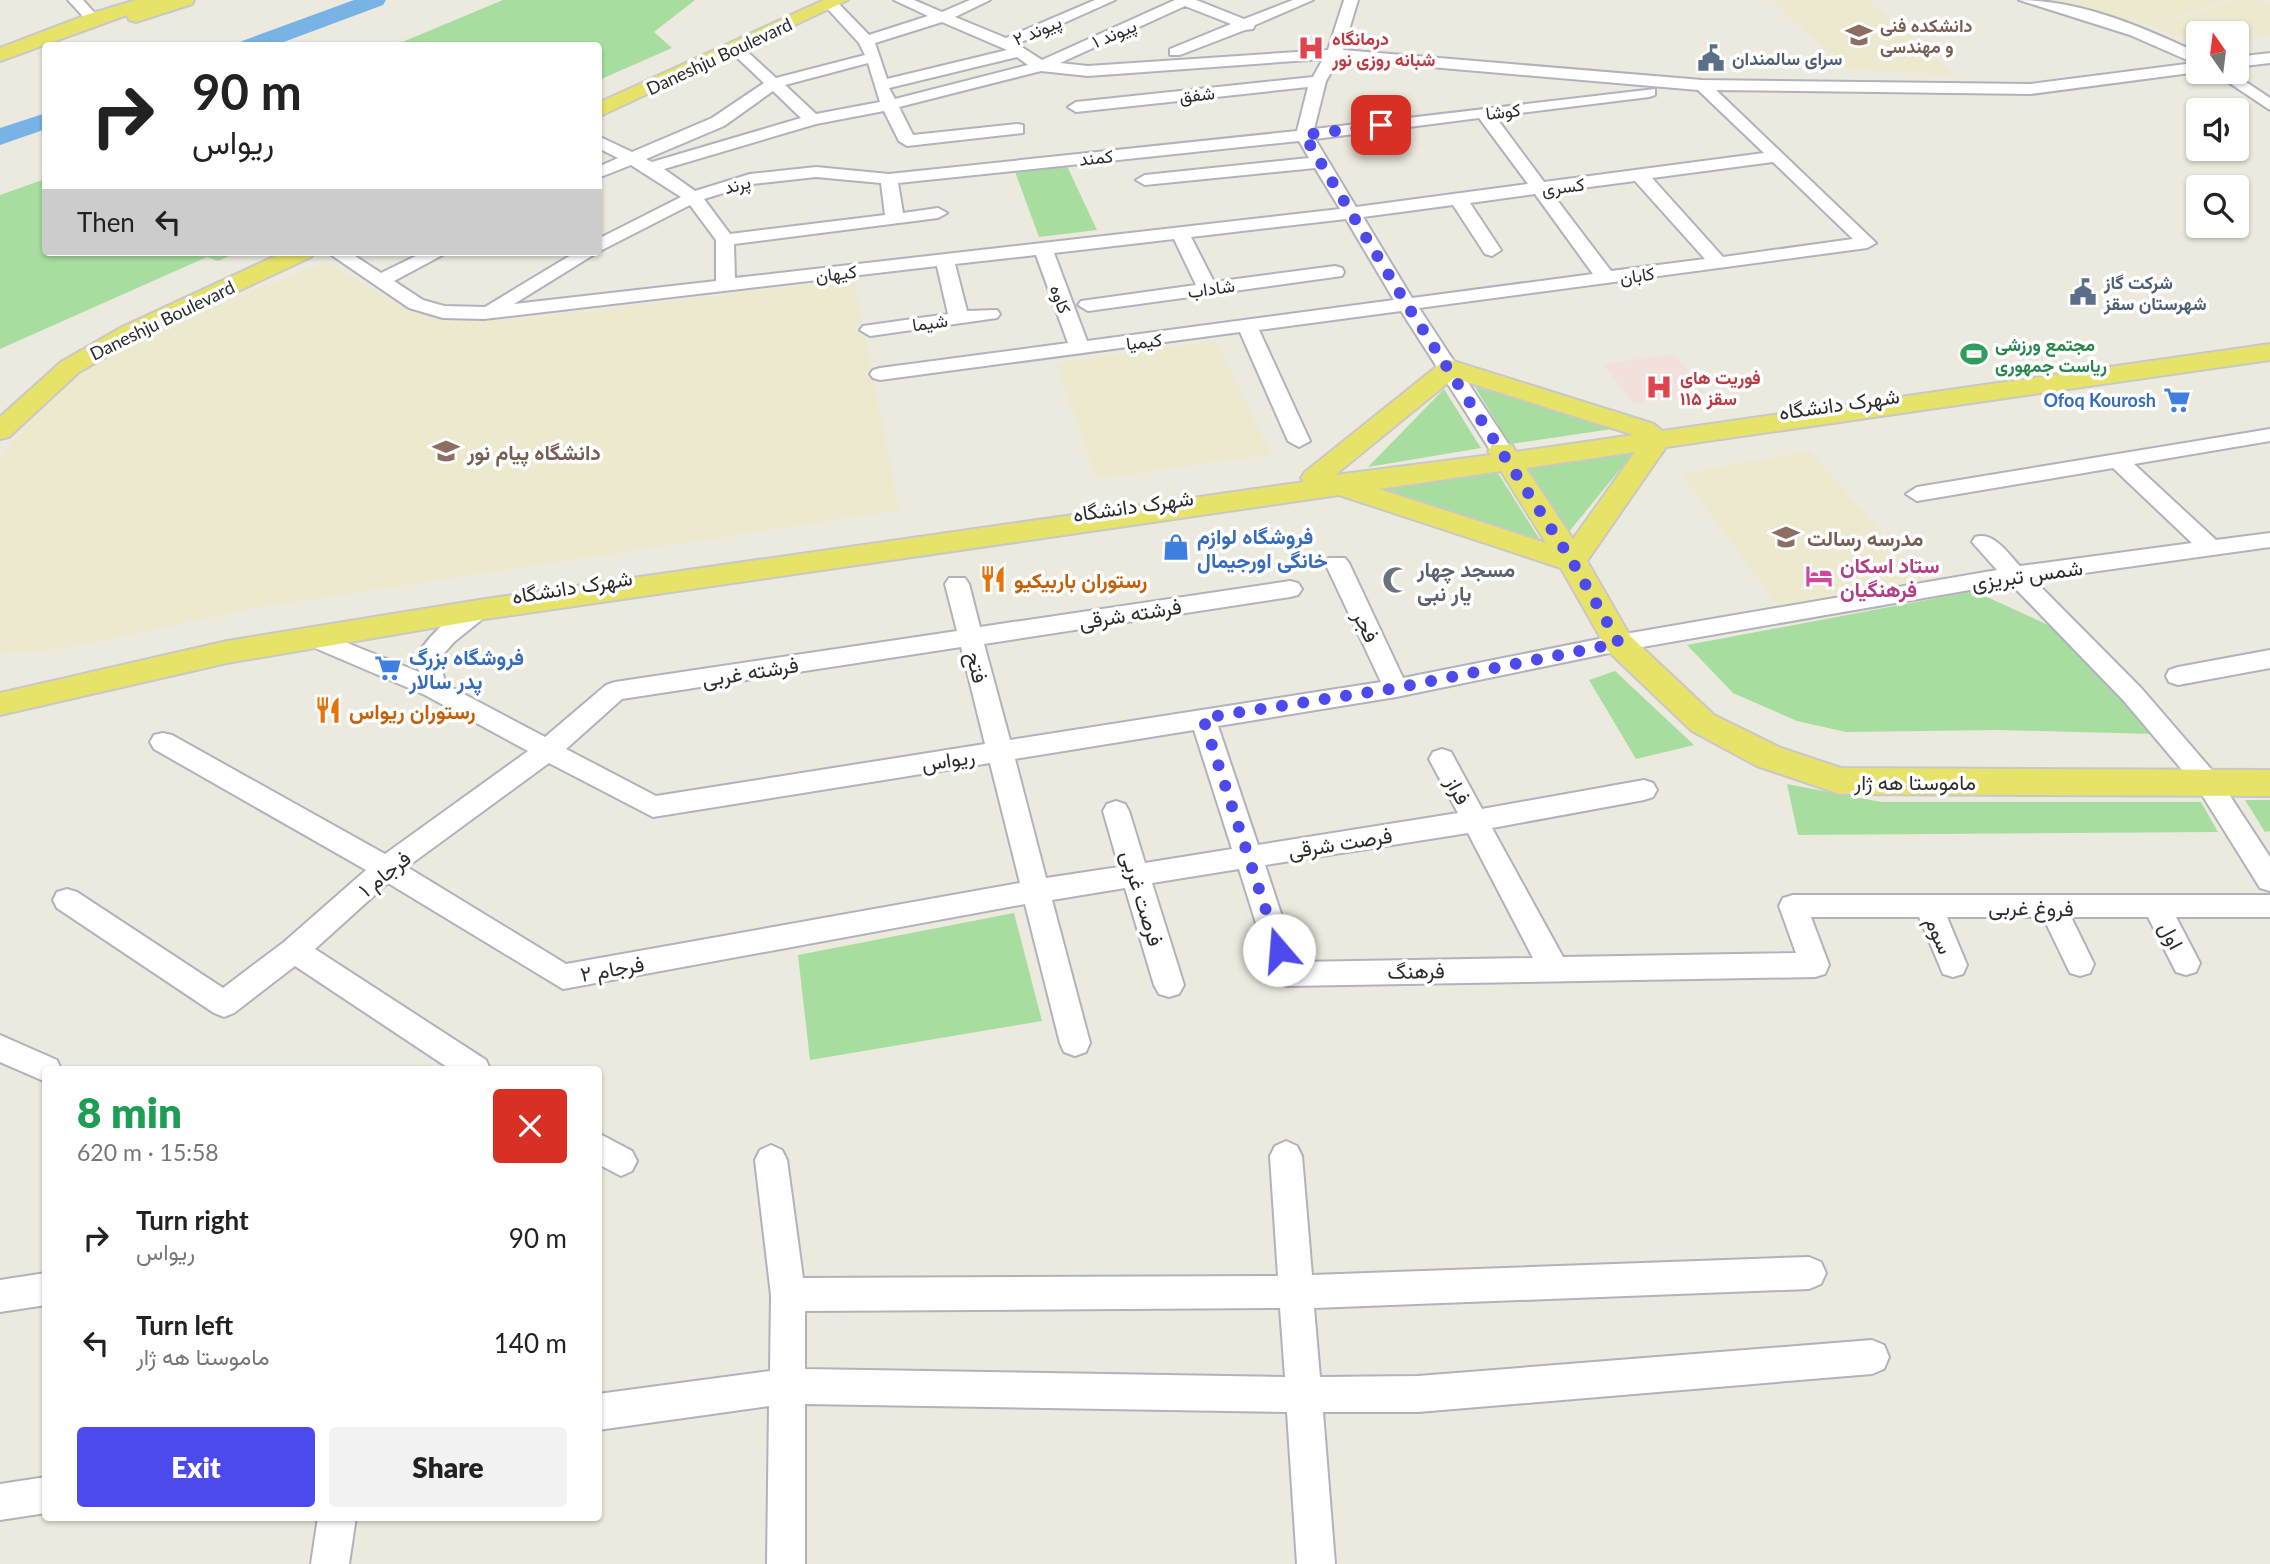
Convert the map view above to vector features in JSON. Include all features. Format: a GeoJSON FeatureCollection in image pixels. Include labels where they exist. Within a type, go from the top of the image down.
{"type":"FeatureCollection","features":[{"type":"Feature","properties":{"kind":"main road"},"geometry":{"type":"LineString","coordinates":[[0,54],[89,10],[156,0]]}},
{"type":"Feature","properties":{"kind":"main road"},"geometry":{"type":"LineString","coordinates":[[55,42],[89,10],[185,0]]}},
{"type":"Feature","properties":{"kind":"main road","name":"Daneshju Boulevard"},"geometry":{"type":"LineString","coordinates":[[602,109],[827,1]]}},
{"type":"Feature","properties":{"kind":"main road","name":"Daneshju Boulevard"},"geometry":{"type":"LineString","coordinates":[[602,97],[827,1]]}},
{"type":"Feature","properties":{"kind":"main road"},"geometry":{"type":"LineString","coordinates":[[0,65],[42,49]]}},
{"type":"Feature","properties":{"kind":"main road","name":"Daneshju Boulevard"},"geometry":{"type":"LineString","coordinates":[[0,400],[62,351],[115,322],[258,256]]}},
{"type":"Feature","properties":{"kind":"main road","name":"Daneshju Boulevard"},"geometry":{"type":"LineString","coordinates":[[0,431],[70,367],[131,332],[294,256]]}},
{"type":"Feature","properties":{"kind":"main road","name":"شهرک دانشگاه"},"geometry":{"type":"LineString","coordinates":[[1651,435],[2270,342]]}},
{"type":"Feature","properties":{"kind":"main road"},"geometry":{"type":"LineString","coordinates":[[2,695],[310,636],[1327,482],[1651,435],[2270,352]]}},
{"type":"Feature","properties":{"kind":"main road"},"geometry":{"type":"LineString","coordinates":[[1327,482],[1450,368],[1651,435]]}},
{"type":"Feature","properties":{"kind":"main road"},"geometry":{"type":"LineString","coordinates":[[1327,482],[1572,561],[1651,435]]}},
{"type":"Feature","properties":{"kind":"main road","name":"ماموستا هه ژار"},"geometry":{"type":"LineString","coordinates":[[1505,457],[1572,561],[1619,643],[1703,723],[1769,757],[1840,781],[2270,783]]}},
{"type":"Feature","properties":{"kind":"main road","name":"شهرک دانشگاه"},"geometry":{"type":"LineString","coordinates":[[2,695],[198,646],[314,626],[1327,482]]}},
{"type":"Feature","properties":{"kind":"street"},"geometry":{"type":"LineString","coordinates":[[901,0],[1006,43],[1041,66]]}},
{"type":"Feature","properties":{"kind":"street"},"geometry":{"type":"LineString","coordinates":[[866,41],[942,17],[983,0]]}},
{"type":"Feature","properties":{"kind":"street"},"geometry":{"type":"LineString","coordinates":[[1056,0],[1120,30]]}},
{"type":"Feature","properties":{"kind":"street","name":"پیوند ۲"},"geometry":{"type":"LineString","coordinates":[[1006,43],[1108,0]]}},
{"type":"Feature","properties":{"kind":"street"},"geometry":{"type":"LineString","coordinates":[[1185,0],[1248,26]]}},
{"type":"Feature","properties":{"kind":"street","name":"پیوند ۱"},"geometry":{"type":"LineString","coordinates":[[1041,66],[1185,0]]}},
{"type":"Feature","properties":{"kind":"street"},"geometry":{"type":"LineString","coordinates":[[1175,52],[1248,26],[1306,0]]}},
{"type":"Feature","properties":{"kind":"street"},"geometry":{"type":"LineString","coordinates":[[1351,0],[1334,54],[1318,81],[1304,135],[1407,305],[1505,457]]}},
{"type":"Feature","properties":{"kind":"street"},"geometry":{"type":"LineString","coordinates":[[2026,0],[2102,18],[2155,37],[2186,53]]}},
{"type":"Feature","properties":{"kind":"street"},"geometry":{"type":"LineString","coordinates":[[827,1],[866,41],[874,57],[880,85],[907,141],[1023,140]]}},
{"type":"Feature","properties":{"kind":"street"},"geometry":{"type":"LineString","coordinates":[[1144,21],[1198,44]]}},
{"type":"Feature","properties":{"kind":"street"},"geometry":{"type":"LineString","coordinates":[[734,47],[813,120]]}},
{"type":"Feature","properties":{"kind":"street"},"geometry":{"type":"LineString","coordinates":[[880,85],[1020,52]]}},
{"type":"Feature","properties":{"kind":"street"},"geometry":{"type":"LineString","coordinates":[[650,168],[813,120],[889,105],[1041,66],[1088,71],[1334,54],[1702,85],[2031,89],[2186,69]]}},
{"type":"Feature","properties":{"kind":"street"},"geometry":{"type":"LineString","coordinates":[[602,171],[627,158],[718,122],[774,83],[874,57]]}},
{"type":"Feature","properties":{"kind":"street"},"geometry":{"type":"LineString","coordinates":[[2249,60],[2270,58]]}},
{"type":"Feature","properties":{"kind":"street","name":"شفق"},"geometry":{"type":"LineString","coordinates":[[1076,107],[1318,81]]}},
{"type":"Feature","properties":{"kind":"street"},"geometry":{"type":"LineString","coordinates":[[2239,84],[2270,105]]}},
{"type":"Feature","properties":{"kind":"street"},"geometry":{"type":"LineString","coordinates":[[1702,85],[1775,157]]}},
{"type":"Feature","properties":{"kind":"street","name":"کوشا"},"geometry":{"type":"LineString","coordinates":[[1304,135],[1702,85]]}},
{"type":"Feature","properties":{"kind":"street"},"geometry":{"type":"LineString","coordinates":[[1484,113],[1607,279]]}},
{"type":"Feature","properties":{"kind":"street","name":"کمند"},"geometry":{"type":"LineString","coordinates":[[889,179],[1023,140],[1304,135]]}},
{"type":"Feature","properties":{"kind":"street"},"geometry":{"type":"LineString","coordinates":[[602,143],[650,168],[692,197],[725,240],[726,285]]}},
{"type":"Feature","properties":{"kind":"street","name":"کسری"},"geometry":{"type":"LineString","coordinates":[[1351,213],[1775,157]]}},
{"type":"Feature","properties":{"kind":"street","name":"کابان"},"geometry":{"type":"LineString","coordinates":[[1407,305],[1867,243],[1775,157]]}},
{"type":"Feature","properties":{"kind":"street"},"geometry":{"type":"LineString","coordinates":[[1145,180],[1319,162]]}},
{"type":"Feature","properties":{"kind":"street","name":"پرند"},"geometry":{"type":"LineString","coordinates":[[602,245],[692,197],[750,179],[816,172],[889,179]]}},
{"type":"Feature","properties":{"kind":"street"},"geometry":{"type":"LineString","coordinates":[[1640,176],[1719,263]]}},
{"type":"Feature","properties":{"kind":"street"},"geometry":{"type":"LineString","coordinates":[[889,179],[895,219]]}},
{"type":"Feature","properties":{"kind":"street"},"geometry":{"type":"LineString","coordinates":[[1459,200],[1492,250]]}},
{"type":"Feature","properties":{"kind":"street"},"geometry":{"type":"LineString","coordinates":[[725,240],[938,213]]}},
{"type":"Feature","properties":{"kind":"street","name":"کیهان"},"geometry":{"type":"LineString","coordinates":[[342,256],[416,304],[443,312],[484,313],[1351,213]]}},
{"type":"Feature","properties":{"kind":"street"},"geometry":{"type":"LineString","coordinates":[[1180,233],[1208,289]]}},
{"type":"Feature","properties":{"kind":"street","name":"کاوه"},"geometry":{"type":"LineString","coordinates":[[1043,249],[1080,349]]}},
{"type":"Feature","properties":{"kind":"street"},"geometry":{"type":"LineString","coordinates":[[379,281],[431,256]]}},
{"type":"Feature","properties":{"kind":"street","name":"پرند"},"geometry":{"type":"LineString","coordinates":[[484,313],[583,256]]}},
{"type":"Feature","properties":{"kind":"street"},"geometry":{"type":"LineString","coordinates":[[945,260],[959,318]]}},
{"type":"Feature","properties":{"kind":"street","name":"شاداب"},"geometry":{"type":"LineString","coordinates":[[1088,305],[1335,272]]}},
{"type":"Feature","properties":{"kind":"street","name":"کیمیا"},"geometry":{"type":"LineString","coordinates":[[880,374],[1407,305]]}},
{"type":"Feature","properties":{"kind":"street","name":"شیما"},"geometry":{"type":"LineString","coordinates":[[870,330],[990,314]]}},
{"type":"Feature","properties":{"kind":"street"},"geometry":{"type":"LineString","coordinates":[[1248,327],[1299,441]]}},
{"type":"Feature","properties":{"kind":"street"},"geometry":{"type":"LineString","coordinates":[[1917,494],[2270,435]]}},
{"type":"Feature","properties":{"kind":"street"},"geometry":{"type":"LineString","coordinates":[[2117,460],[2213,550]]}},
{"type":"Feature","properties":{"kind":"street","name":"شمس تبریزی"},"geometry":{"type":"LineString","coordinates":[[1619,643],[2014,575],[2213,550],[2270,540]]}},
{"type":"Feature","properties":{"kind":"street"},"geometry":{"type":"LineString","coordinates":[[1983,542],[2133,695],[2208,783],[2270,880]]}},
{"type":"Feature","properties":{"kind":"street","name":"فجر"},"geometry":{"type":"LineString","coordinates":[[1337,563],[1396,688]]}},
{"type":"Feature","properties":{"kind":"street","name":"فتح"},"geometry":{"type":"LineString","coordinates":[[957,584],[1036,891]]}},
{"type":"Feature","properties":{"kind":"street","name":"فرشته شرقی"},"geometry":{"type":"LineString","coordinates":[[971,637],[1290,589]]}},
{"type":"Feature","properties":{"kind":"street"},"geometry":{"type":"LineString","coordinates":[[434,689],[428,657],[445,636],[477,611]]}},
{"type":"Feature","properties":{"kind":"street","name":"ریواس"},"geometry":{"type":"LineString","coordinates":[[310,636],[434,689],[653,807],[1396,688],[1619,643]]}},
{"type":"Feature","properties":{"kind":"street","name":"فرشته غربی"},"geometry":{"type":"LineString","coordinates":[[549,749],[615,691],[971,637]]}},
{"type":"Feature","properties":{"kind":"street"},"geometry":{"type":"LineString","coordinates":[[2178,676],[2270,659]]}},
{"type":"Feature","properties":{"kind":"street","name":"فرهنگ"},"geometry":{"type":"LineString","coordinates":[[1203,718],[1287,974],[1552,967],[1815,965]]}},
{"type":"Feature","properties":{"kind":"street","name":"فرجام ۲"},"geometry":{"type":"LineString","coordinates":[[163,742],[386,869],[563,977],[1036,891]]}},
{"type":"Feature","properties":{"kind":"street","name":"فرجام ۱"},"geometry":{"type":"LineString","coordinates":[[67,900],[223,1004],[294,950],[386,869],[549,749]]}},
{"type":"Feature","properties":{"kind":"street","name":"فراز"},"geometry":{"type":"LineString","coordinates":[[1442,759],[1552,967]]}},
{"type":"Feature","properties":{"kind":"street","name":"فرصت شرقی"},"geometry":{"type":"LineString","coordinates":[[1036,891],[1475,821],[1644,790]]}},
{"type":"Feature","properties":{"kind":"street","name":"فرصت غربی"},"geometry":{"type":"LineString","coordinates":[[1116,811],[1169,985]]}},
{"type":"Feature","properties":{"kind":"street"},"geometry":{"type":"LineString","coordinates":[[1036,891],[1075,1044]]}},
{"type":"Feature","properties":{"kind":"street","name":"سوم"},"geometry":{"type":"LineString","coordinates":[[1927,904],[1953,965]]}},
{"type":"Feature","properties":{"kind":"street","name":"فروغ غربی"},"geometry":{"type":"LineString","coordinates":[[1815,965],[1793,906],[2270,906]]}},
{"type":"Feature","properties":{"kind":"street"},"geometry":{"type":"LineString","coordinates":[[2053,907],[2080,964]]}},
{"type":"Feature","properties":{"kind":"street","name":"اول"},"geometry":{"type":"LineString","coordinates":[[2157,908],[2186,962]]}},
{"type":"Feature","properties":{"kind":"street"},"geometry":{"type":"LineString","coordinates":[[294,950],[470,1066]]}},
{"type":"Feature","properties":{"kind":"street"},"geometry":{"type":"LineString","coordinates":[[0,1048],[42,1067]]}},
{"type":"Feature","properties":{"kind":"street"},"geometry":{"type":"LineString","coordinates":[[602,1149],[621,1161],[602,1167]]}},
{"type":"Feature","properties":{"kind":"street"},"geometry":{"type":"LineString","coordinates":[[1286,1156],[1316,1564]]}},
{"type":"Feature","properties":{"kind":"street"},"geometry":{"type":"LineString","coordinates":[[771,1160],[788,1295],[786,1564]]}},
{"type":"Feature","properties":{"kind":"street"},"geometry":{"type":"LineString","coordinates":[[788,1295],[1296,1293],[1809,1273]]}},
{"type":"Feature","properties":{"kind":"street"},"geometry":{"type":"LineString","coordinates":[[0,1296],[42,1290]]}},
{"type":"Feature","properties":{"kind":"street"},"geometry":{"type":"LineString","coordinates":[[602,1411],[789,1386],[1304,1395],[1418,1394],[1872,1357]]}},
{"type":"Feature","properties":{"kind":"street"},"geometry":{"type":"LineString","coordinates":[[0,1502],[42,1496]]}},
{"type":"Feature","properties":{"kind":"street"},"geometry":{"type":"LineString","coordinates":[[330,1564],[336,1521]]}},
{"type":"Feature","properties":{"kind":"shaded area","name":"دانشکده فنی و مهندسی"},"geometry":{"type":"Polygon","coordinates":[[[1772,0],[1868,0],[1956,75],[1846,69],[1772,0]]]}},
{"type":"Feature","properties":{"kind":"shaded area"},"geometry":{"type":"Polygon","coordinates":[[[2050,0],[2229,0],[2150,25],[2050,0]]]}},
{"type":"Feature","properties":{"kind":"shaded area"},"geometry":{"type":"Polygon","coordinates":[[[2240,0],[2255,0],[2270,5],[2270,34],[2249,39],[2249,21],[2186,21],[2186,41],[2153,26],[2240,0]]]}},
{"type":"Feature","properties":{"kind":"shaded area","name":"دانشگاه پیام نور"},"geometry":{"type":"Polygon","coordinates":[[[328,262],[411,312],[453,320],[521,319],[854,279],[899,510],[260,607],[66,648],[0,653],[0,459],[11,443],[52,396],[108,355],[232,299],[328,262]]]}},
{"type":"Feature","properties":{"kind":"shaded area"},"geometry":{"type":"Polygon","coordinates":[[[1216,341],[1271,454],[1096,479],[1057,363],[1216,341]]]}},
{"type":"Feature","properties":{"kind":"shaded area"},"geometry":{"type":"Polygon","coordinates":[[[1674,354],[1705,393],[1633,403],[1603,364],[1674,354]]]}},
{"type":"Feature","properties":{"kind":"shaded area"},"geometry":{"type":"Polygon","coordinates":[[[1810,451],[1925,583],[1780,609],[1682,474],[1810,451]]]}},
{"type":"Feature","properties":{"kind":"green space"},"geometry":{"type":"Polygon","coordinates":[[[503,0],[695,0],[654,32],[672,48],[602,79],[602,42],[402,42],[503,0]]]}},
{"type":"Feature","properties":{"kind":"green space"},"geometry":{"type":"Polygon","coordinates":[[[1066,164],[1097,230],[1039,237],[1014,169],[1066,164]]]}},
{"type":"Feature","properties":{"kind":"green space"},"geometry":{"type":"Polygon","coordinates":[[[42,180],[42,256],[229,256],[218,261],[207,257],[0,349],[0,195],[42,180]]]}},
{"type":"Feature","properties":{"kind":"green space"},"geometry":{"type":"Polygon","coordinates":[[[1475,387],[1619,428],[1510,444],[1475,387]]]}},
{"type":"Feature","properties":{"kind":"green space"},"geometry":{"type":"Polygon","coordinates":[[[1444,389],[1481,448],[1368,467],[1444,389]]]}},
{"type":"Feature","properties":{"kind":"green space"},"geometry":{"type":"Polygon","coordinates":[[[1640,445],[1568,533],[1525,463],[1640,445]]]}},
{"type":"Feature","properties":{"kind":"green space"},"geometry":{"type":"Polygon","coordinates":[[[1496,470],[1542,543],[1372,489],[1496,470]]]}},
{"type":"Feature","properties":{"kind":"green space"},"geometry":{"type":"Polygon","coordinates":[[[1974,591],[2059,630],[2152,734],[1999,730],[1846,732],[1797,721],[1733,693],[1687,645],[1974,591]]]}},
{"type":"Feature","properties":{"kind":"green space"},"geometry":{"type":"Polygon","coordinates":[[[1615,671],[1694,745],[1636,759],[1589,680],[1615,671]]]}},
{"type":"Feature","properties":{"kind":"green space"},"geometry":{"type":"Polygon","coordinates":[[[1787,784],[1881,802],[2201,802],[2218,832],[1798,835],[1787,784]]]}},
{"type":"Feature","properties":{"kind":"green space"},"geometry":{"type":"Polygon","coordinates":[[[2245,800],[2270,800],[2270,831],[2265,832],[2245,800]]]}},
{"type":"Feature","properties":{"kind":"green space"},"geometry":{"type":"Polygon","coordinates":[[[1014,913],[1042,1021],[810,1060],[798,955],[1014,913]]]}},
{"type":"Feature","properties":{"kind":"waterway"},"geometry":{"type":"LineString","coordinates":[[261,42],[375,0]]}},
{"type":"Feature","properties":{"kind":"waterway"},"geometry":{"type":"LineString","coordinates":[[0,137],[42,121]]}},
{"type":"Feature","properties":{"kind":"place","name":"دانشکده فنی و مهندسی"},"geometry":{"type":"Point","coordinates":[1859,35]}},
{"type":"Feature","properties":{"kind":"place","name":"درمانگاه شبانه روزی نور"},"geometry":{"type":"Point","coordinates":[1311,48]}},
{"type":"Feature","properties":{"kind":"place","name":"سرای سالمندان"},"geometry":{"type":"Point","coordinates":[1711,58]}},
{"type":"Feature","properties":{"kind":"place","name":"شرکت گاز شهرستان سقز"},"geometry":{"type":"Point","coordinates":[2083,292]}},
{"type":"Feature","properties":{"kind":"place","name":"مجتمع ورزشی ریاست جمهوری"},"geometry":{"type":"Point","coordinates":[1974,354]}},
{"type":"Feature","properties":{"kind":"place","name":"فوریت های ۱۱۵ سقز"},"geometry":{"type":"Point","coordinates":[1659,387]}},
{"type":"Feature","properties":{"kind":"place","name":"Ofoq Kourosh"},"geometry":{"type":"Point","coordinates":[2177,400]}},
{"type":"Feature","properties":{"kind":"place","name":"دانشگاه پیام نور"},"geometry":{"type":"Point","coordinates":[446,451]}},
{"type":"Feature","properties":{"kind":"place","name":"مدرسه رسالت"},"geometry":{"type":"Point","coordinates":[1786,537]}},
{"type":"Feature","properties":{"kind":"place","name":"فروشگاه لوازم خانگی اورجیمال"},"geometry":{"type":"Point","coordinates":[1176,547]}},
{"type":"Feature","properties":{"kind":"place","name":"ستاد اسکان فرهنگیان"},"geometry":{"type":"Point","coordinates":[1819,576]}},
{"type":"Feature","properties":{"kind":"place","name":"رستوران باربیکیو"},"geometry":{"type":"Point","coordinates":[993,579]}},
{"type":"Feature","properties":{"kind":"place","name":"مسجد چهار یار نبی"},"geometry":{"type":"Point","coordinates":[1396,580]}},
{"type":"Feature","properties":{"kind":"place","name":"فروشگاه بزرگ پدر سالار"},"geometry":{"type":"Point","coordinates":[388,668]}},
{"type":"Feature","properties":{"kind":"place","name":"رستوران ریواس"},"geometry":{"type":"Point","coordinates":[328,710]}},
{"type":"Feature","properties":{"kind":"route"},"geometry":{"type":"LineString","coordinates":[[1279,950],[1203,718],[1396,688],[1619,643],[1572,561],[1407,305],[1304,135],[1381,125]]}}]}
